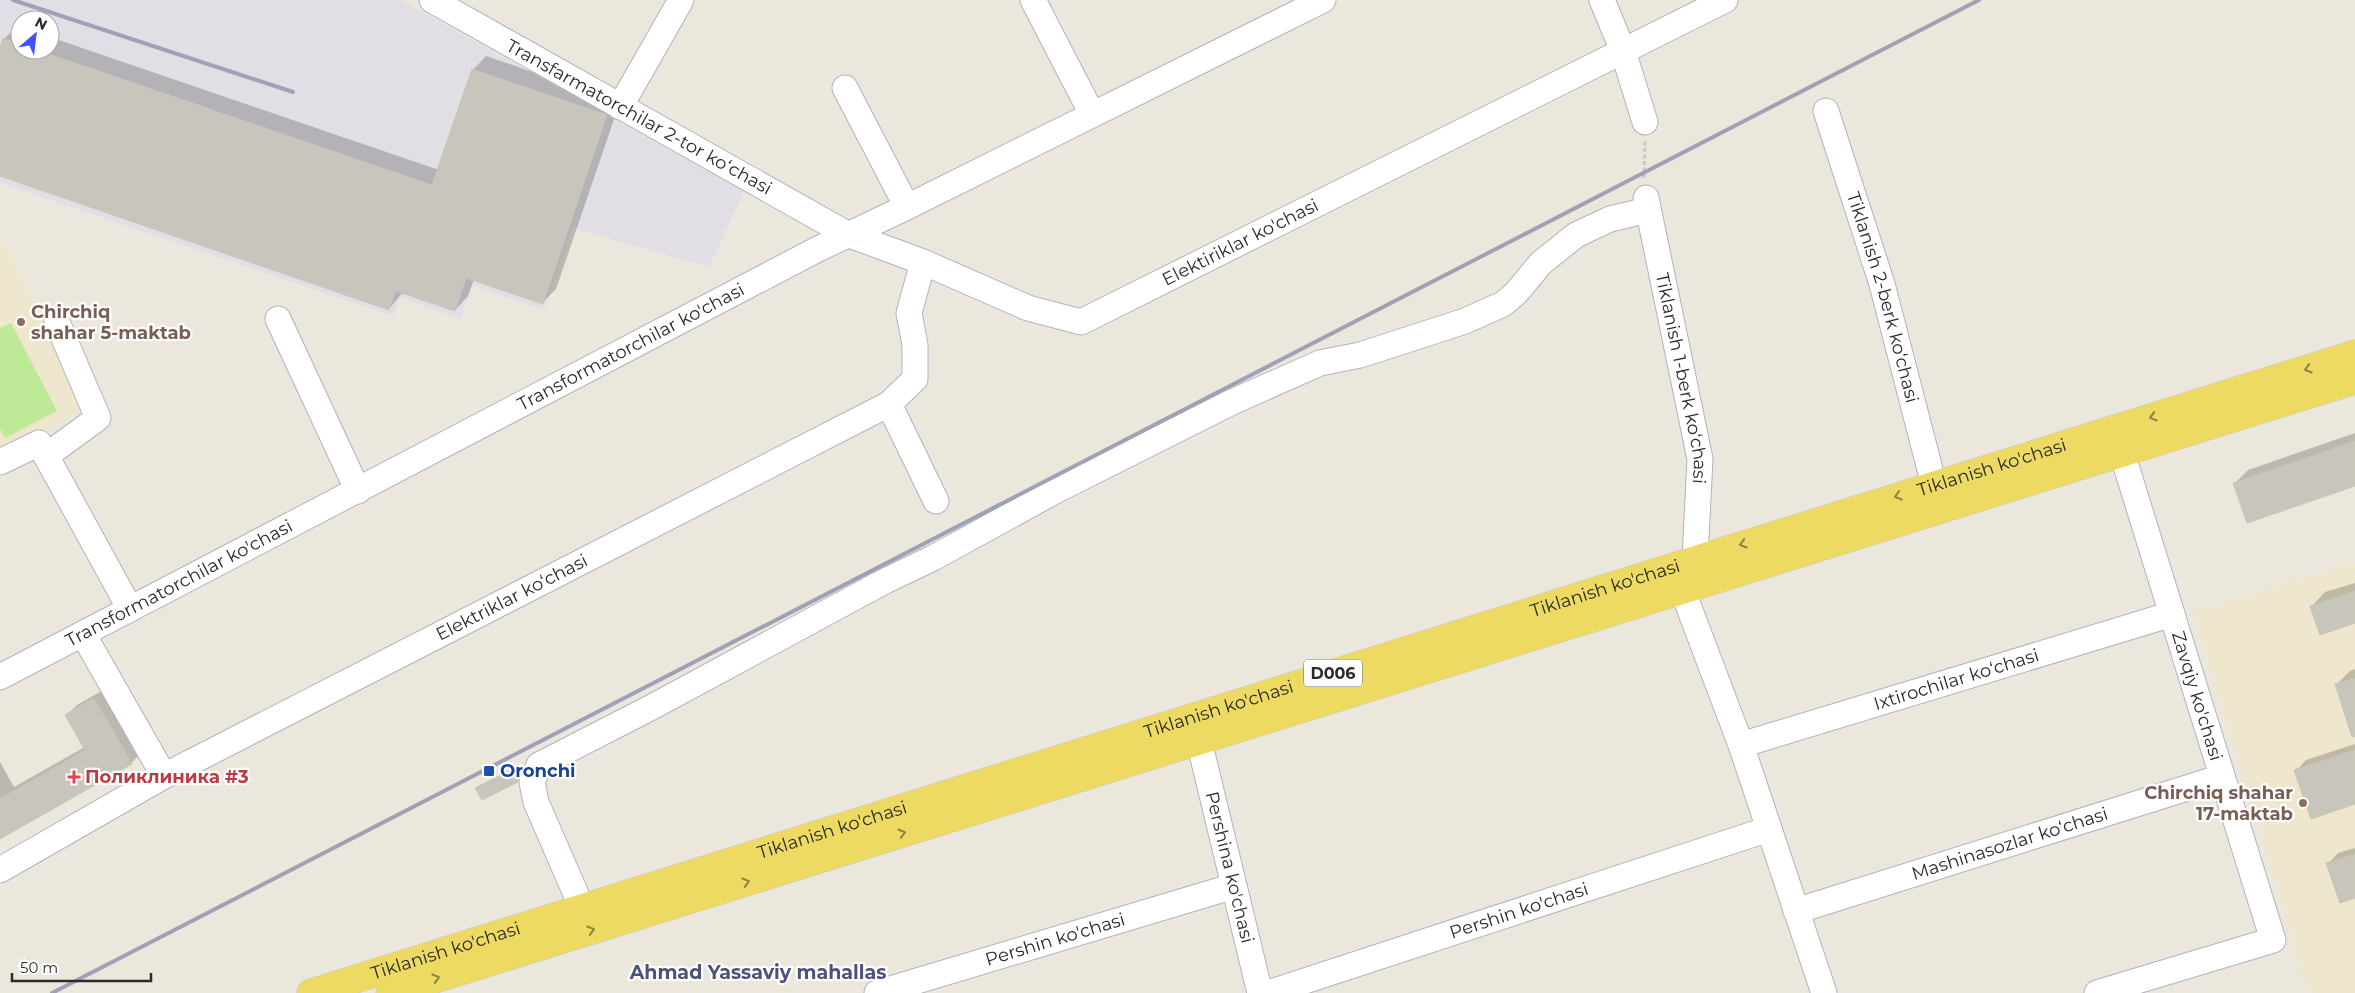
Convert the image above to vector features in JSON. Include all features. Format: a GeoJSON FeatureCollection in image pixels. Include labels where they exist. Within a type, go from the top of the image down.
{"type":"FeatureCollection","features":[{"type":"Feature","properties":{"kind":"main road","name":"Tiklanish ko'chasi"},"geometry":{"type":"LineString","coordinates":[[311,993],[2355,354]]}},
{"type":"Feature","properties":{"kind":"main road","name":"D006"},"geometry":{"type":"LineString","coordinates":[[390,993],[2355,380]]}},
{"type":"Feature","properties":{"kind":"main road"},"geometry":{"type":"LineString","coordinates":[[1682,589],[1695,559]]}},
{"type":"Feature","properties":{"kind":"street","name":"Transfarmatorchilar 2-tor koʻchasi"},"geometry":{"type":"LineString","coordinates":[[432,0],[847,234]]}},
{"type":"Feature","properties":{"kind":"street"},"geometry":{"type":"LineString","coordinates":[[620,107],[680,0]]}},
{"type":"Feature","properties":{"kind":"street"},"geometry":{"type":"LineString","coordinates":[[1033,0],[1092,114]]}},
{"type":"Feature","properties":{"kind":"street","name":"Transformatorchilar ko'chasi"},"geometry":{"type":"LineString","coordinates":[[0,677],[847,234],[907,207],[1092,114],[1276,10],[1323,0]]}},
{"type":"Feature","properties":{"kind":"street"},"geometry":{"type":"LineString","coordinates":[[1602,0],[1623,51],[1645,122]]}},
{"type":"Feature","properties":{"kind":"street","name":"Elektiriklar ko'chasi"},"geometry":{"type":"LineString","coordinates":[[847,234],[923,262],[1028,308],[1081,322],[1725,0]]}},
{"type":"Feature","properties":{"kind":"street"},"geometry":{"type":"LineString","coordinates":[[845,88],[907,207]]}},
{"type":"Feature","properties":{"kind":"street","name":"Tiklanish 2-berk ko‘chasi"},"geometry":{"type":"LineString","coordinates":[[1826,111],[1882,284],[1934,485]]}},
{"type":"Feature","properties":{"kind":"street"},"geometry":{"type":"LineString","coordinates":[[582,908],[536,802],[532,782],[539,765],[885,581],[933,558],[1057,490],[1224,406],[1320,363],[1360,355],[1465,320],[1503,304],[1516,293],[1541,263],[1576,235],[1647,204]]}},
{"type":"Feature","properties":{"kind":"street","name":"Tiklanish 1-berk ko‘chasi"},"geometry":{"type":"LineString","coordinates":[[1647,204],[1700,459],[1695,559]]}},
{"type":"Feature","properties":{"kind":"street","name":"Elektriklar ko‘chasi"},"geometry":{"type":"LineString","coordinates":[[0,870],[164,776],[889,404],[915,379],[915,345],[909,313],[923,262]]}},
{"type":"Feature","properties":{"kind":"street"},"geometry":{"type":"LineString","coordinates":[[278,319],[358,491]]}},
{"type":"Feature","properties":{"kind":"street"},"geometry":{"type":"LineString","coordinates":[[46,456],[98,418],[57,322]]}},
{"type":"Feature","properties":{"kind":"street"},"geometry":{"type":"LineString","coordinates":[[889,404],[936,500]]}},
{"type":"Feature","properties":{"kind":"street"},"geometry":{"type":"LineString","coordinates":[[0,462],[38,443],[130,609]]}},
{"type":"Feature","properties":{"kind":"street","name":"Zavqiy ko'chasi"},"geometry":{"type":"LineString","coordinates":[[2097,993],[2273,940],[2122,453]]}},
{"type":"Feature","properties":{"kind":"street"},"geometry":{"type":"LineString","coordinates":[[1682,589],[1741,745],[1824,993]]}},
{"type":"Feature","properties":{"kind":"street","name":"Ixtirochilar ko‘chasi"},"geometry":{"type":"LineString","coordinates":[[1741,745],[2172,614]]}},
{"type":"Feature","properties":{"kind":"street"},"geometry":{"type":"LineString","coordinates":[[84,634],[164,776]]}},
{"type":"Feature","properties":{"kind":"street","name":"Pershina ko'chasi"},"geometry":{"type":"LineString","coordinates":[[1199,741],[1260,993]]}},
{"type":"Feature","properties":{"kind":"street","name":"Mashinasozlar ko‘chasi"},"geometry":{"type":"LineString","coordinates":[[1796,911],[2222,777]]}},
{"type":"Feature","properties":{"kind":"street","name":"Pershin ko'chasi"},"geometry":{"type":"LineString","coordinates":[[1268,993],[1769,829]]}},
{"type":"Feature","properties":{"kind":"street","name":"Pershin ko'chasi"},"geometry":{"type":"LineString","coordinates":[[877,993],[1234,886]]}},
{"type":"Feature","properties":{"kind":"path"},"geometry":{"type":"LineString","coordinates":[[1645,150],[1647,204]]}},
{"type":"Feature","properties":{"kind":"shaded area"},"geometry":{"type":"Polygon","coordinates":[[[0,0],[401,0],[744,192],[709,267],[572,228],[544,310],[472,285],[460,319],[400,297],[393,316],[0,183],[0,0]]]}},
{"type":"Feature","properties":{"kind":"shaded area","name":"Chirchiq shahar 5-maktab"},"geometry":{"type":"Polygon","coordinates":[[[0,234],[85,409],[0,453],[0,234]]]}},
{"type":"Feature","properties":{"kind":"shaded area","name":"Chirchiq shahar 17-maktab"},"geometry":{"type":"Polygon","coordinates":[[[2355,563],[2355,993],[2309,993],[2193,613],[2355,563]]]}},
{"type":"Feature","properties":{"kind":"green space"},"geometry":{"type":"Polygon","coordinates":[[[11,323],[57,411],[5,438],[0,429],[0,328],[11,323]]]}},
{"type":"Feature","properties":{"kind":"building"},"geometry":{"type":"Polygon","coordinates":[[[3,38],[10,40],[10,60],[60,60],[60,58],[432,185],[472,69],[607,115],[543,304],[466,278],[455,311],[396,291],[389,310],[0,176],[0,47],[3,38]]]}},
{"type":"Feature","properties":{"kind":"building"},"geometry":{"type":"Polygon","coordinates":[[[2355,441],[2355,486],[2247,523],[2233,483],[2355,441]]]}},
{"type":"Feature","properties":{"kind":"building"},"geometry":{"type":"Polygon","coordinates":[[[2355,591],[2355,623],[2320,635],[2310,606],[2355,591]]]}},
{"type":"Feature","properties":{"kind":"building"},"geometry":{"type":"Polygon","coordinates":[[[2355,678],[2355,736],[2352,737],[2335,684],[2355,678]]]}},
{"type":"Feature","properties":{"kind":"building","name":"Поликлиника #3"},"geometry":{"type":"Polygon","coordinates":[[[94,698],[132,764],[0,839],[0,799],[85,750],[65,715],[94,698]]]}},
{"type":"Feature","properties":{"kind":"building"},"geometry":{"type":"Polygon","coordinates":[[[2355,750],[2355,804],[2311,819],[2294,770],[2355,750]]]}},
{"type":"Feature","properties":{"kind":"building"},"geometry":{"type":"Polygon","coordinates":[[[515,768],[519,776],[518,782],[482,800],[475,788],[515,768]]]}},
{"type":"Feature","properties":{"kind":"building"},"geometry":{"type":"Polygon","coordinates":[[[2355,854],[2355,898],[2340,903],[2326,863],[2355,854]]]}},
{"type":"Feature","properties":{"kind":"railway"},"geometry":{"type":"LineString","coordinates":[[13,0],[293,92]]}},
{"type":"Feature","properties":{"kind":"railway"},"geometry":{"type":"LineString","coordinates":[[52,993],[535,746],[1979,0]]}},
{"type":"Feature","properties":{"kind":"place","name":"Chirchiq shahar 5-maktab"},"geometry":{"type":"Point","coordinates":[21,322]}},
{"type":"Feature","properties":{"kind":"place","name":"Oronchi"},"geometry":{"type":"Point","coordinates":[489,771]}},
{"type":"Feature","properties":{"kind":"place","name":"Поликлиника #3"},"geometry":{"type":"Point","coordinates":[74,777]}},
{"type":"Feature","properties":{"kind":"place","name":"Chirchiq shahar 17-maktab"},"geometry":{"type":"Point","coordinates":[2303,803]}},
{"type":"Feature","properties":{"kind":"district","name":"Ahmad Yassaviy mahallas"},"geometry":{"type":"Point","coordinates":[758,972]}}]}
